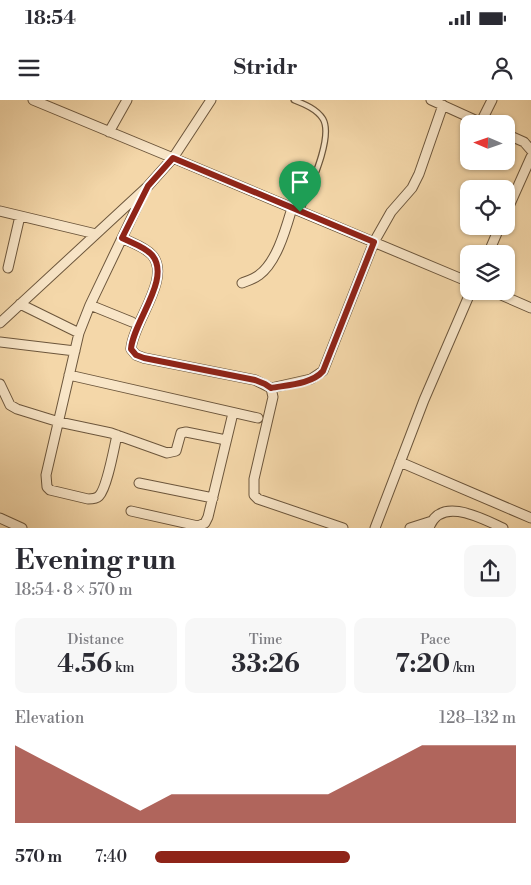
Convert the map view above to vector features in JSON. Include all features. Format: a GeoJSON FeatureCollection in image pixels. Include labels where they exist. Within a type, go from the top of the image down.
{"type":"FeatureCollection","features":[{"type":"Feature","properties":{"kind":"street"},"geometry":{"type":"LineString","coordinates":[[33,100],[460,278]]}},
{"type":"Feature","properties":{"kind":"street"},"geometry":{"type":"LineString","coordinates":[[109,132],[127,100]]}},
{"type":"Feature","properties":{"kind":"street"},"geometry":{"type":"LineString","coordinates":[[0,323],[148,186],[173,158],[211,100]]}},
{"type":"Feature","properties":{"kind":"street"},"geometry":{"type":"LineString","coordinates":[[432,100],[464,115]]}},
{"type":"Feature","properties":{"kind":"street"},"geometry":{"type":"LineString","coordinates":[[485,115],[492,100]]}},
{"type":"Feature","properties":{"kind":"street"},"geometry":{"type":"LineString","coordinates":[[271,388],[311,379],[323,371],[374,242],[391,212],[412,188],[419,174],[442,105]]}},
{"type":"Feature","properties":{"kind":"street"},"geometry":{"type":"LineString","coordinates":[[515,138],[524,142],[531,150]]}},
{"type":"Feature","properties":{"kind":"street"},"geometry":{"type":"LineString","coordinates":[[515,193],[531,157]]}},
{"type":"Feature","properties":{"kind":"street"},"geometry":{"type":"LineString","coordinates":[[117,435],[105,486],[98,497],[88,499],[50,490],[47,487],[46,475],[79,333],[90,305],[148,186]]}},
{"type":"Feature","properties":{"kind":"street"},"geometry":{"type":"LineString","coordinates":[[242,283],[261,274],[267,266],[296,210]]}},
{"type":"Feature","properties":{"kind":"street"},"geometry":{"type":"LineString","coordinates":[[0,211],[96,234]]}},
{"type":"Feature","properties":{"kind":"street"},"geometry":{"type":"LineString","coordinates":[[8,268],[20,216]]}},
{"type":"Feature","properties":{"kind":"street"},"geometry":{"type":"LineString","coordinates":[[122,238],[152,255],[159,270],[158,281],[131,341],[131,349],[136,355],[255,380],[271,388],[274,397],[254,479],[254,495],[258,499],[343,528]]}},
{"type":"Feature","properties":{"kind":"street"},"geometry":{"type":"LineString","coordinates":[[375,528],[424,400],[467,300]]}},
{"type":"Feature","properties":{"kind":"street"},"geometry":{"type":"LineString","coordinates":[[513,300],[531,308]]}},
{"type":"Feature","properties":{"kind":"street"},"geometry":{"type":"LineString","coordinates":[[20,304],[79,333]]}},
{"type":"Feature","properties":{"kind":"street"},"geometry":{"type":"LineString","coordinates":[[90,305],[132,322]]}},
{"type":"Feature","properties":{"kind":"street"},"geometry":{"type":"LineString","coordinates":[[0,342],[75,351]]}},
{"type":"Feature","properties":{"kind":"street"},"geometry":{"type":"LineString","coordinates":[[69,376],[258,418]]}},
{"type":"Feature","properties":{"kind":"street"},"geometry":{"type":"LineString","coordinates":[[0,384],[2,398],[17,409],[59,422],[117,435],[167,453],[176,451],[181,433],[186,432],[226,440]]}},
{"type":"Feature","properties":{"kind":"street"},"geometry":{"type":"LineString","coordinates":[[131,511],[202,525],[208,517],[233,412]]}},
{"type":"Feature","properties":{"kind":"street"},"geometry":{"type":"LineString","coordinates":[[400,462],[531,518]]}},
{"type":"Feature","properties":{"kind":"street"},"geometry":{"type":"LineString","coordinates":[[139,482],[212,498]]}},
{"type":"Feature","properties":{"kind":"street"},"geometry":{"type":"LineString","coordinates":[[410,528],[431,524],[436,515],[446,511],[468,512],[503,528]]}},
{"type":"Feature","properties":{"kind":"street"},"geometry":{"type":"LineString","coordinates":[[0,518],[22,528]]}},
{"type":"Feature","properties":{"kind":"lane"},"geometry":{"type":"LineString","coordinates":[[294,100],[312,108],[320,115],[324,120],[326,129],[324,150],[296,210]]}},
{"type":"Feature","properties":{"kind":"route"},"geometry":{"type":"LineString","coordinates":[[173,158],[300,212],[374,242],[323,371],[320,374],[311,379],[271,388],[255,380],[136,355],[131,349],[131,341],[135,328],[158,281],[159,270],[152,255],[122,238],[148,186],[173,158]]}}]}
